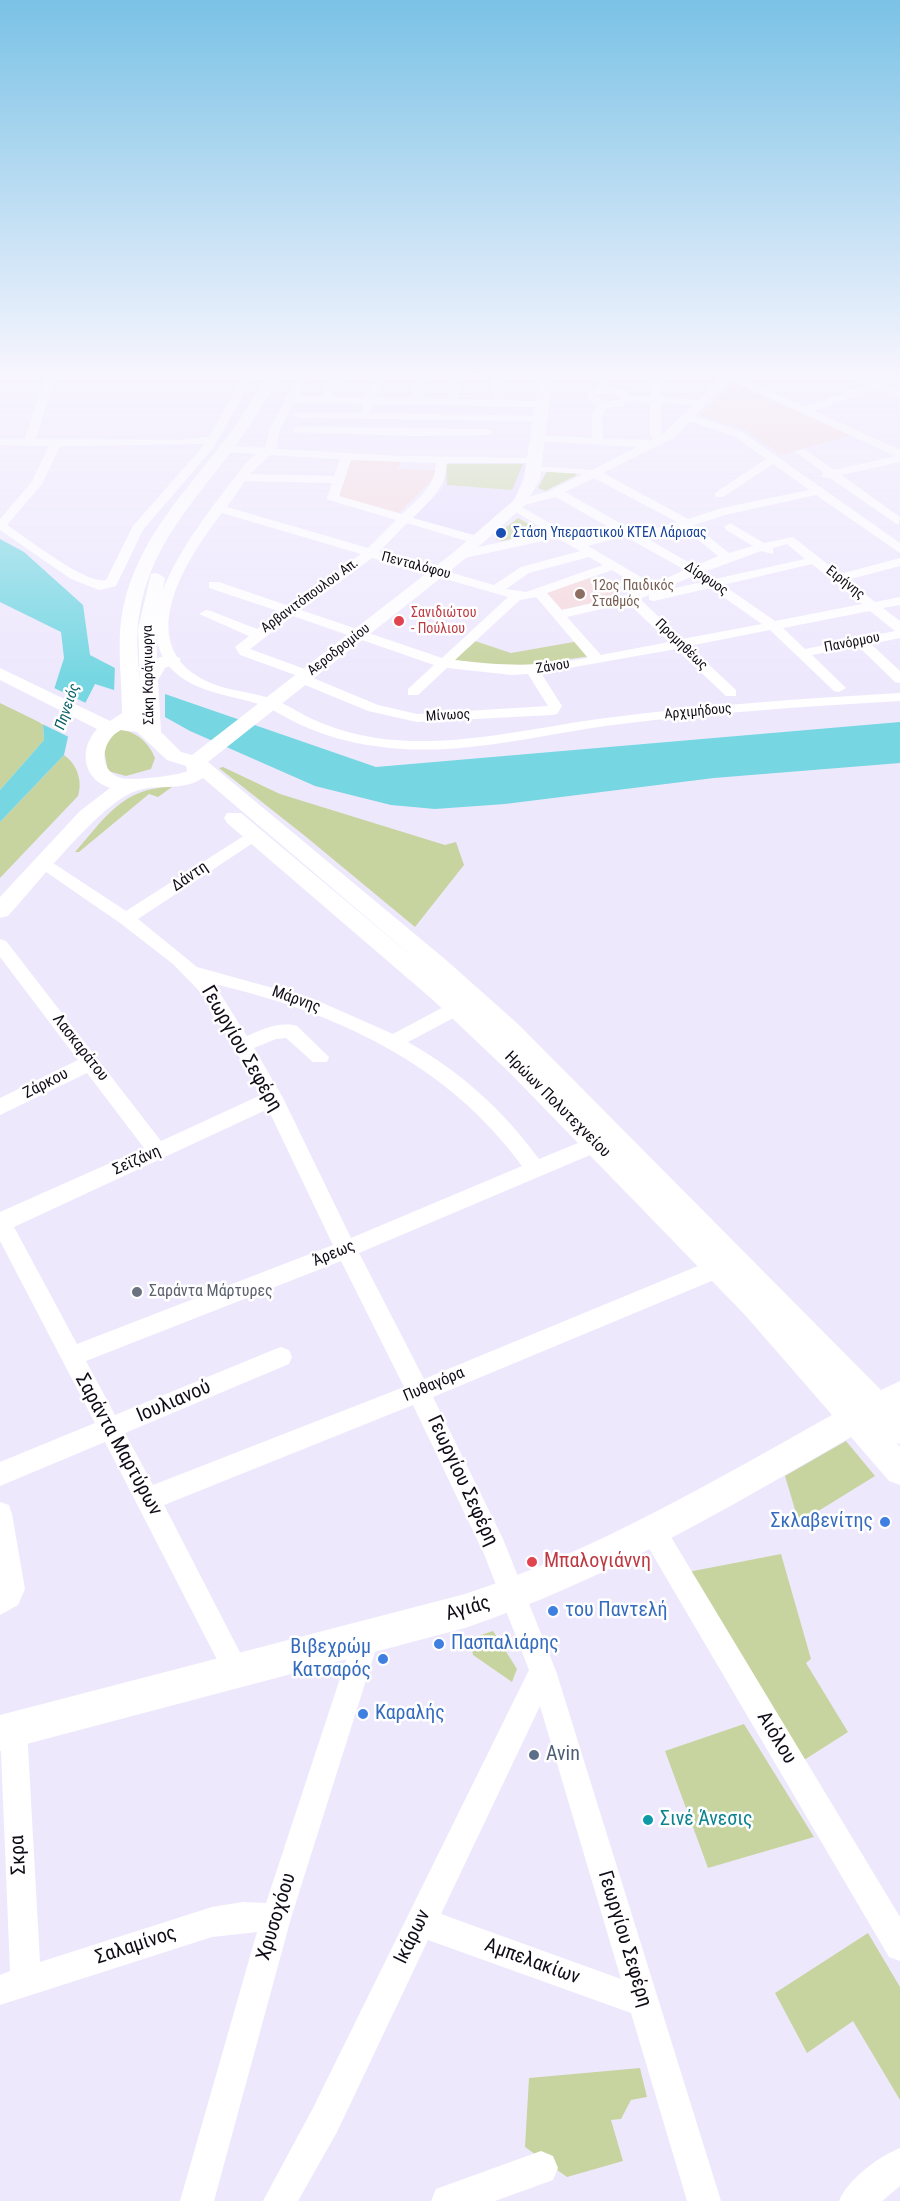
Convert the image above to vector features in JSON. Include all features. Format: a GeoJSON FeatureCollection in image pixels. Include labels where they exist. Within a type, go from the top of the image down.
{"type":"FeatureCollection","features":[{"type":"Feature","properties":{"kind":"main road","name":"Σάκη Καράγιωργα"},"geometry":{"type":"LineString","coordinates":[[114,723],[129,666],[130,611],[147,557],[177,507],[210,473]]}},
{"type":"Feature","properties":{"kind":"main road","name":"Σάκη Καράγιωργα"},"geometry":{"type":"LineString","coordinates":[[155,734],[150,673],[149,609],[164,557],[189,513],[217,473]]}},
{"type":"Feature","properties":{"kind":"main road"},"geometry":{"type":"LineString","coordinates":[[460,555],[517,504],[531,484],[533,473]]}},
{"type":"Feature","properties":{"kind":"main road","name":"Αεροδρομίου"},"geometry":{"type":"LineString","coordinates":[[176,782],[196,774],[204,757],[460,555]]}},
{"type":"Feature","properties":{"kind":"main road"},"geometry":{"type":"LineString","coordinates":[[150,673],[158,664],[172,659]]}},
{"type":"Feature","properties":{"kind":"main road"},"geometry":{"type":"LineString","coordinates":[[0,673],[58,704],[73,705],[85,721]]}},
{"type":"Feature","properties":{"kind":"main road"},"geometry":{"type":"LineString","coordinates":[[0,692],[85,721],[135,724],[155,734],[165,758],[161,773],[118,791],[87,816],[44,866],[0,910]]}},
{"type":"Feature","properties":{"kind":"main road"},"geometry":{"type":"LineString","coordinates":[[85,721],[107,712],[114,723]]}},
{"type":"Feature","properties":{"kind":"main road"},"geometry":{"type":"LineString","coordinates":[[0,887],[84,801],[93,788],[114,723]]}},
{"type":"Feature","properties":{"kind":"main road","name":"Ηρώων Πολυτεχνείου"},"geometry":{"type":"LineString","coordinates":[[155,734],[178,758],[204,757],[509,1030],[900,1430]]}},
{"type":"Feature","properties":{"kind":"main road"},"geometry":{"type":"LineString","coordinates":[[98,769],[109,781],[136,784],[176,782]]}},
{"type":"Feature","properties":{"kind":"main road","name":"Ηρώων Πολυτεχνείου"},"geometry":{"type":"LineString","coordinates":[[176,782],[190,784],[205,793],[456,1008],[520,1067],[718,1268],[878,1406],[900,1470]]}},
{"type":"Feature","properties":{"kind":"main road","name":"Αγιάς"},"geometry":{"type":"LineString","coordinates":[[7,1731],[465,1611],[514,1595],[653,1531],[878,1406]]}},
{"type":"Feature","properties":{"kind":"street"},"geometry":{"type":"LineString","coordinates":[[42,473],[36,484],[14,512],[0,525],[76,576],[99,586],[114,580],[138,529],[185,473]]}},
{"type":"Feature","properties":{"kind":"street","name":"Σάκη Καράγιωργα"},"geometry":{"type":"LineString","coordinates":[[246,473],[185,553],[168,594],[161,626],[165,643],[172,659],[188,676],[208,687],[271,704],[323,729],[381,742],[424,746],[498,739]]}},
{"type":"Feature","properties":{"kind":"street"},"geometry":{"type":"LineString","coordinates":[[342,473],[333,498],[477,540]]}},
{"type":"Feature","properties":{"kind":"street","name":"Αρβανιτόπουλου Απ."},"geometry":{"type":"LineString","coordinates":[[306,677],[243,650],[244,644],[369,554],[438,485],[440,473]]}},
{"type":"Feature","properties":{"kind":"street"},"geometry":{"type":"LineString","coordinates":[[517,504],[539,499],[594,473],[670,513],[727,557]]}},
{"type":"Feature","properties":{"kind":"street"},"geometry":{"type":"LineString","coordinates":[[719,495],[750,485],[761,473]]}},
{"type":"Feature","properties":{"kind":"street"},"geometry":{"type":"LineString","coordinates":[[793,473],[897,545]]}},
{"type":"Feature","properties":{"kind":"street"},"geometry":{"type":"LineString","coordinates":[[804,480],[838,473]]}},
{"type":"Feature","properties":{"kind":"street"},"geometry":{"type":"LineString","coordinates":[[832,474],[898,521]]}},
{"type":"Feature","properties":{"kind":"street"},"geometry":{"type":"LineString","coordinates":[[243,477],[339,480]]}},
{"type":"Feature","properties":{"kind":"street"},"geometry":{"type":"LineString","coordinates":[[750,485],[773,502]]}},
{"type":"Feature","properties":{"kind":"street"},"geometry":{"type":"LineString","coordinates":[[639,538],[684,524],[819,491]]}},
{"type":"Feature","properties":{"kind":"street","name":"Δίρφυος"},"geometry":{"type":"LineString","coordinates":[[556,492],[693,570],[772,625],[839,688]]}},
{"type":"Feature","properties":{"kind":"street"},"geometry":{"type":"LineString","coordinates":[[517,504],[557,534],[652,589]]}},
{"type":"Feature","properties":{"kind":"street","name":"Πενταλόφου"},"geometry":{"type":"LineString","coordinates":[[220,509],[436,574],[454,576],[518,596],[612,567]]}},
{"type":"Feature","properties":{"kind":"street"},"geometry":{"type":"LineString","coordinates":[[730,527],[792,566]]}},
{"type":"Feature","properties":{"kind":"street"},"geometry":{"type":"LineString","coordinates":[[576,545],[627,531]]}},
{"type":"Feature","properties":{"kind":"street","name":"Αεροδρομίου"},"geometry":{"type":"LineString","coordinates":[[460,555],[557,534]]}},
{"type":"Feature","properties":{"kind":"street","name":"Ειρήνης"},"geometry":{"type":"LineString","coordinates":[[761,547],[789,540],[900,628]]}},
{"type":"Feature","properties":{"kind":"street"},"geometry":{"type":"LineString","coordinates":[[633,600],[693,570],[761,547]]}},
{"type":"Feature","properties":{"kind":"street"},"geometry":{"type":"LineString","coordinates":[[497,590],[525,570],[588,553]]}},
{"type":"Feature","properties":{"kind":"street"},"geometry":{"type":"LineString","coordinates":[[561,614],[713,584],[815,560]]}},
{"type":"Feature","properties":{"kind":"street"},"geometry":{"type":"LineString","coordinates":[[839,578],[900,562]]}},
{"type":"Feature","properties":{"kind":"street","name":"Ζάνου"},"geometry":{"type":"LineString","coordinates":[[214,585],[442,663],[533,671],[900,601]]}},
{"type":"Feature","properties":{"kind":"street"},"geometry":{"type":"LineString","coordinates":[[538,591],[561,614],[598,660]]}},
{"type":"Feature","properties":{"kind":"street"},"geometry":{"type":"LineString","coordinates":[[413,692],[442,663],[518,596]]}},
{"type":"Feature","properties":{"kind":"street","name":"Προμηθέως"},"geometry":{"type":"LineString","coordinates":[[633,600],[681,643],[731,693]]}},
{"type":"Feature","properties":{"kind":"street"},"geometry":{"type":"LineString","coordinates":[[206,614],[257,634]]}},
{"type":"Feature","properties":{"kind":"street","name":"Πανόρμου"},"geometry":{"type":"LineString","coordinates":[[803,653],[900,634]]}},
{"type":"Feature","properties":{"kind":"street"},"geometry":{"type":"LineString","coordinates":[[861,642],[900,679]]}},
{"type":"Feature","properties":{"kind":"street","name":"Μίνωος"},"geometry":{"type":"LineString","coordinates":[[306,677],[358,704],[402,716],[417,718],[552,711],[555,706],[533,671]]}},
{"type":"Feature","properties":{"kind":"street","name":"Αρχιμήδους"},"geometry":{"type":"LineString","coordinates":[[498,739],[670,715],[900,697]]}},
{"type":"Feature","properties":{"kind":"street","name":"Δάντη"},"geometry":{"type":"LineString","coordinates":[[126,919],[253,835]]}},
{"type":"Feature","properties":{"kind":"street","name":"Γεωργίου Σεφέρη"},"geometry":{"type":"LineString","coordinates":[[44,866],[126,919],[195,973],[213,994],[273,1098],[464,1482],[514,1595],[543,1671],[704,2201]]}},
{"type":"Feature","properties":{"kind":"street","name":"Λασκαράτου"},"geometry":{"type":"LineString","coordinates":[[0,945],[158,1152]]}},
{"type":"Feature","properties":{"kind":"street","name":"Μάρνης"},"geometry":{"type":"LineString","coordinates":[[195,973],[294,999],[356,1023],[392,1043],[451,1079],[482,1104],[536,1170]]}},
{"type":"Feature","properties":{"kind":"street"},"geometry":{"type":"LineString","coordinates":[[392,1043],[456,1008]]}},
{"type":"Feature","properties":{"kind":"street"},"geometry":{"type":"LineString","coordinates":[[244,1045],[274,1032],[290,1030],[320,1057]]}},
{"type":"Feature","properties":{"kind":"street","name":"Ζάρκου"},"geometry":{"type":"LineString","coordinates":[[0,1107],[91,1062]]}},
{"type":"Feature","properties":{"kind":"street","name":"Σεϊζάνη"},"geometry":{"type":"LineString","coordinates":[[1,1222],[273,1098]]}},
{"type":"Feature","properties":{"kind":"street","name":"Άρεως"},"geometry":{"type":"LineString","coordinates":[[70,1357],[347,1249],[595,1144]]}},
{"type":"Feature","properties":{"kind":"street","name":"Σαράντα Μαρτύρων"},"geometry":{"type":"LineString","coordinates":[[1,1222],[236,1670]]}},
{"type":"Feature","properties":{"kind":"street","name":"Πυθαγόρα"},"geometry":{"type":"LineString","coordinates":[[148,1499],[419,1392],[718,1268]]}},
{"type":"Feature","properties":{"kind":"street","name":"Ιουλιανού"},"geometry":{"type":"LineString","coordinates":[[0,1474],[281,1357]]}},
{"type":"Feature","properties":{"kind":"street"},"geometry":{"type":"LineString","coordinates":[[0,1514],[12,1589],[9,1596],[0,1602]]}},
{"type":"Feature","properties":{"kind":"street","name":"Αιόλου"},"geometry":{"type":"LineString","coordinates":[[653,1531],[900,1946]]}},
{"type":"Feature","properties":{"kind":"street","name":"Χρυσοχόου"},"geometry":{"type":"LineString","coordinates":[[197,2201],[276,1918],[367,1636]]}},
{"type":"Feature","properties":{"kind":"street","name":"Ικάρων"},"geometry":{"type":"LineString","coordinates":[[280,2201],[325,2120],[543,1671]]}},
{"type":"Feature","properties":{"kind":"street","name":"Σκρα"},"geometry":{"type":"LineString","coordinates":[[7,1731],[13,1985]]}},
{"type":"Feature","properties":{"kind":"street","name":"Σαλαμίνος"},"geometry":{"type":"LineString","coordinates":[[13,1985],[212,1922],[243,1917],[276,1918]]}},
{"type":"Feature","properties":{"kind":"street","name":"Αμπελακίων"},"geometry":{"type":"LineString","coordinates":[[420,1922],[643,2002]]}},
{"type":"Feature","properties":{"kind":"street"},"geometry":{"type":"LineString","coordinates":[[855,2201],[900,2165]]}},
{"type":"Feature","properties":{"kind":"street"},"geometry":{"type":"LineString","coordinates":[[448,2201],[542,2168]]}},
{"type":"Feature","properties":{"kind":"shaded area"},"geometry":{"type":"Polygon","coordinates":[[[345,473],[435,473],[434,478],[398,514],[339,497],[345,473]]]}},
{"type":"Feature","properties":{"kind":"shaded area"},"geometry":{"type":"Polygon","coordinates":[[[445,473],[524,473],[516,496],[505,510],[474,536],[410,518],[439,493],[445,483],[445,473]]]}},
{"type":"Feature","properties":{"kind":"shaded area","name":"12ος Παιδικός Σταθμός"},"geometry":{"type":"Polygon","coordinates":[[[587,577],[620,597],[561,610],[543,591],[587,577]]]}},
{"type":"Feature","properties":{"kind":"green space"},"geometry":{"type":"Polygon","coordinates":[[[446,473],[519,473],[512,490],[447,485],[446,473]]]}},
{"type":"Feature","properties":{"kind":"green space"},"geometry":{"type":"Polygon","coordinates":[[[546,473],[575,473],[577,475],[545,491],[538,488],[546,473]]]}},
{"type":"Feature","properties":{"kind":"green space"},"geometry":{"type":"Polygon","coordinates":[[[518,518],[543,532],[502,541],[496,539],[496,535],[518,518]]]}},
{"type":"Feature","properties":{"kind":"green space"},"geometry":{"type":"Polygon","coordinates":[[[472,640],[511,653],[579,641],[591,656],[514,667],[452,660],[472,640]]]}},
{"type":"Feature","properties":{"kind":"green space"},"geometry":{"type":"Polygon","coordinates":[[[0,703],[43,724],[44,740],[0,790],[0,703]]]}},
{"type":"Feature","properties":{"kind":"green space"},"geometry":{"type":"Polygon","coordinates":[[[120,730],[136,735],[150,748],[155,758],[151,769],[126,776],[108,771],[104,750],[107,737],[120,730]]]}},
{"type":"Feature","properties":{"kind":"green space"},"geometry":{"type":"Polygon","coordinates":[[[64,755],[78,773],[80,785],[78,796],[0,878],[0,822],[64,755]]]}},
{"type":"Feature","properties":{"kind":"green space"},"geometry":{"type":"Polygon","coordinates":[[[223,767],[280,794],[445,845],[456,842],[464,865],[415,927],[219,768],[223,767]]]}},
{"type":"Feature","properties":{"kind":"green space"},"geometry":{"type":"Polygon","coordinates":[[[172,787],[158,797],[149,794],[79,852],[75,852],[116,807],[140,792],[172,787]]]}},
{"type":"Feature","properties":{"kind":"green space"},"geometry":{"type":"Polygon","coordinates":[[[846,1441],[875,1476],[799,1523],[785,1476],[846,1441]]]}},
{"type":"Feature","properties":{"kind":"green space"},"geometry":{"type":"Polygon","coordinates":[[[781,1554],[811,1659],[806,1663],[848,1732],[804,1760],[688,1572],[781,1554]]]}},
{"type":"Feature","properties":{"kind":"green space"},"geometry":{"type":"Polygon","coordinates":[[[493,1631],[517,1669],[512,1682],[473,1655],[469,1639],[493,1631]]]}},
{"type":"Feature","properties":{"kind":"green space"},"geometry":{"type":"Polygon","coordinates":[[[744,1724],[814,1837],[708,1868],[665,1751],[744,1724]]]}},
{"type":"Feature","properties":{"kind":"green space"},"geometry":{"type":"Polygon","coordinates":[[[868,1933],[900,1987],[900,2100],[853,2021],[807,2053],[775,1993],[868,1933]]]}},
{"type":"Feature","properties":{"kind":"green space"},"geometry":{"type":"Polygon","coordinates":[[[640,2068],[647,2097],[631,2100],[621,2119],[611,2120],[623,2161],[567,2177],[525,2147],[529,2078],[640,2068]]]}},
{"type":"Feature","properties":{"kind":"water","name":"Πηνειός"},"geometry":{"type":"Polygon","coordinates":[[[0,539],[24,552],[83,605],[90,655],[165,694],[376,767],[900,722],[900,763],[714,778],[505,804],[435,809],[391,805],[315,786],[190,731],[120,692],[95,684],[68,737],[64,755],[0,822],[0,790],[44,740],[43,724],[64,658],[61,632],[0,602],[0,539]]]}},
{"type":"Feature","properties":{"kind":"pier"},"geometry":{"type":"Polygon","coordinates":[[[115,665],[165,690],[165,721],[114,693],[115,665]]]}},
{"type":"Feature","properties":{"kind":"pier"},"geometry":{"type":"Polygon","coordinates":[[[52,687],[88,704],[71,738],[40,723],[52,687]]]}},
{"type":"Feature","properties":{"kind":"place","name":"Στάση Υπεραστικού ΚΤΕΛ Λάρισας"},"geometry":{"type":"Point","coordinates":[501,533]}},
{"type":"Feature","properties":{"kind":"place","name":"12ος Παιδικός Σταθμός"},"geometry":{"type":"Point","coordinates":[580,594]}},
{"type":"Feature","properties":{"kind":"place","name":"Σανιδιώτου - Πούλιου"},"geometry":{"type":"Point","coordinates":[399,621]}},
{"type":"Feature","properties":{"kind":"place","name":"Σαράντα Μάρτυρες"},"geometry":{"type":"Point","coordinates":[137,1292]}},
{"type":"Feature","properties":{"kind":"place","name":"Σκλαβενίτης"},"geometry":{"type":"Point","coordinates":[885,1522]}},
{"type":"Feature","properties":{"kind":"place","name":"Μπαλογιάννη"},"geometry":{"type":"Point","coordinates":[532,1562]}},
{"type":"Feature","properties":{"kind":"place","name":"του Παντελή"},"geometry":{"type":"Point","coordinates":[553,1611]}},
{"type":"Feature","properties":{"kind":"place","name":"Πασπαλιάρης"},"geometry":{"type":"Point","coordinates":[439,1644]}},
{"type":"Feature","properties":{"kind":"place","name":"Βιβεχρώμ Κατσαρός"},"geometry":{"type":"Point","coordinates":[383,1659]}},
{"type":"Feature","properties":{"kind":"place","name":"Καραλής"},"geometry":{"type":"Point","coordinates":[363,1714]}},
{"type":"Feature","properties":{"kind":"place","name":"Avin"},"geometry":{"type":"Point","coordinates":[534,1755]}},
{"type":"Feature","properties":{"kind":"place","name":"Σινέ Άνεσις"},"geometry":{"type":"Point","coordinates":[648,1820]}}]}
